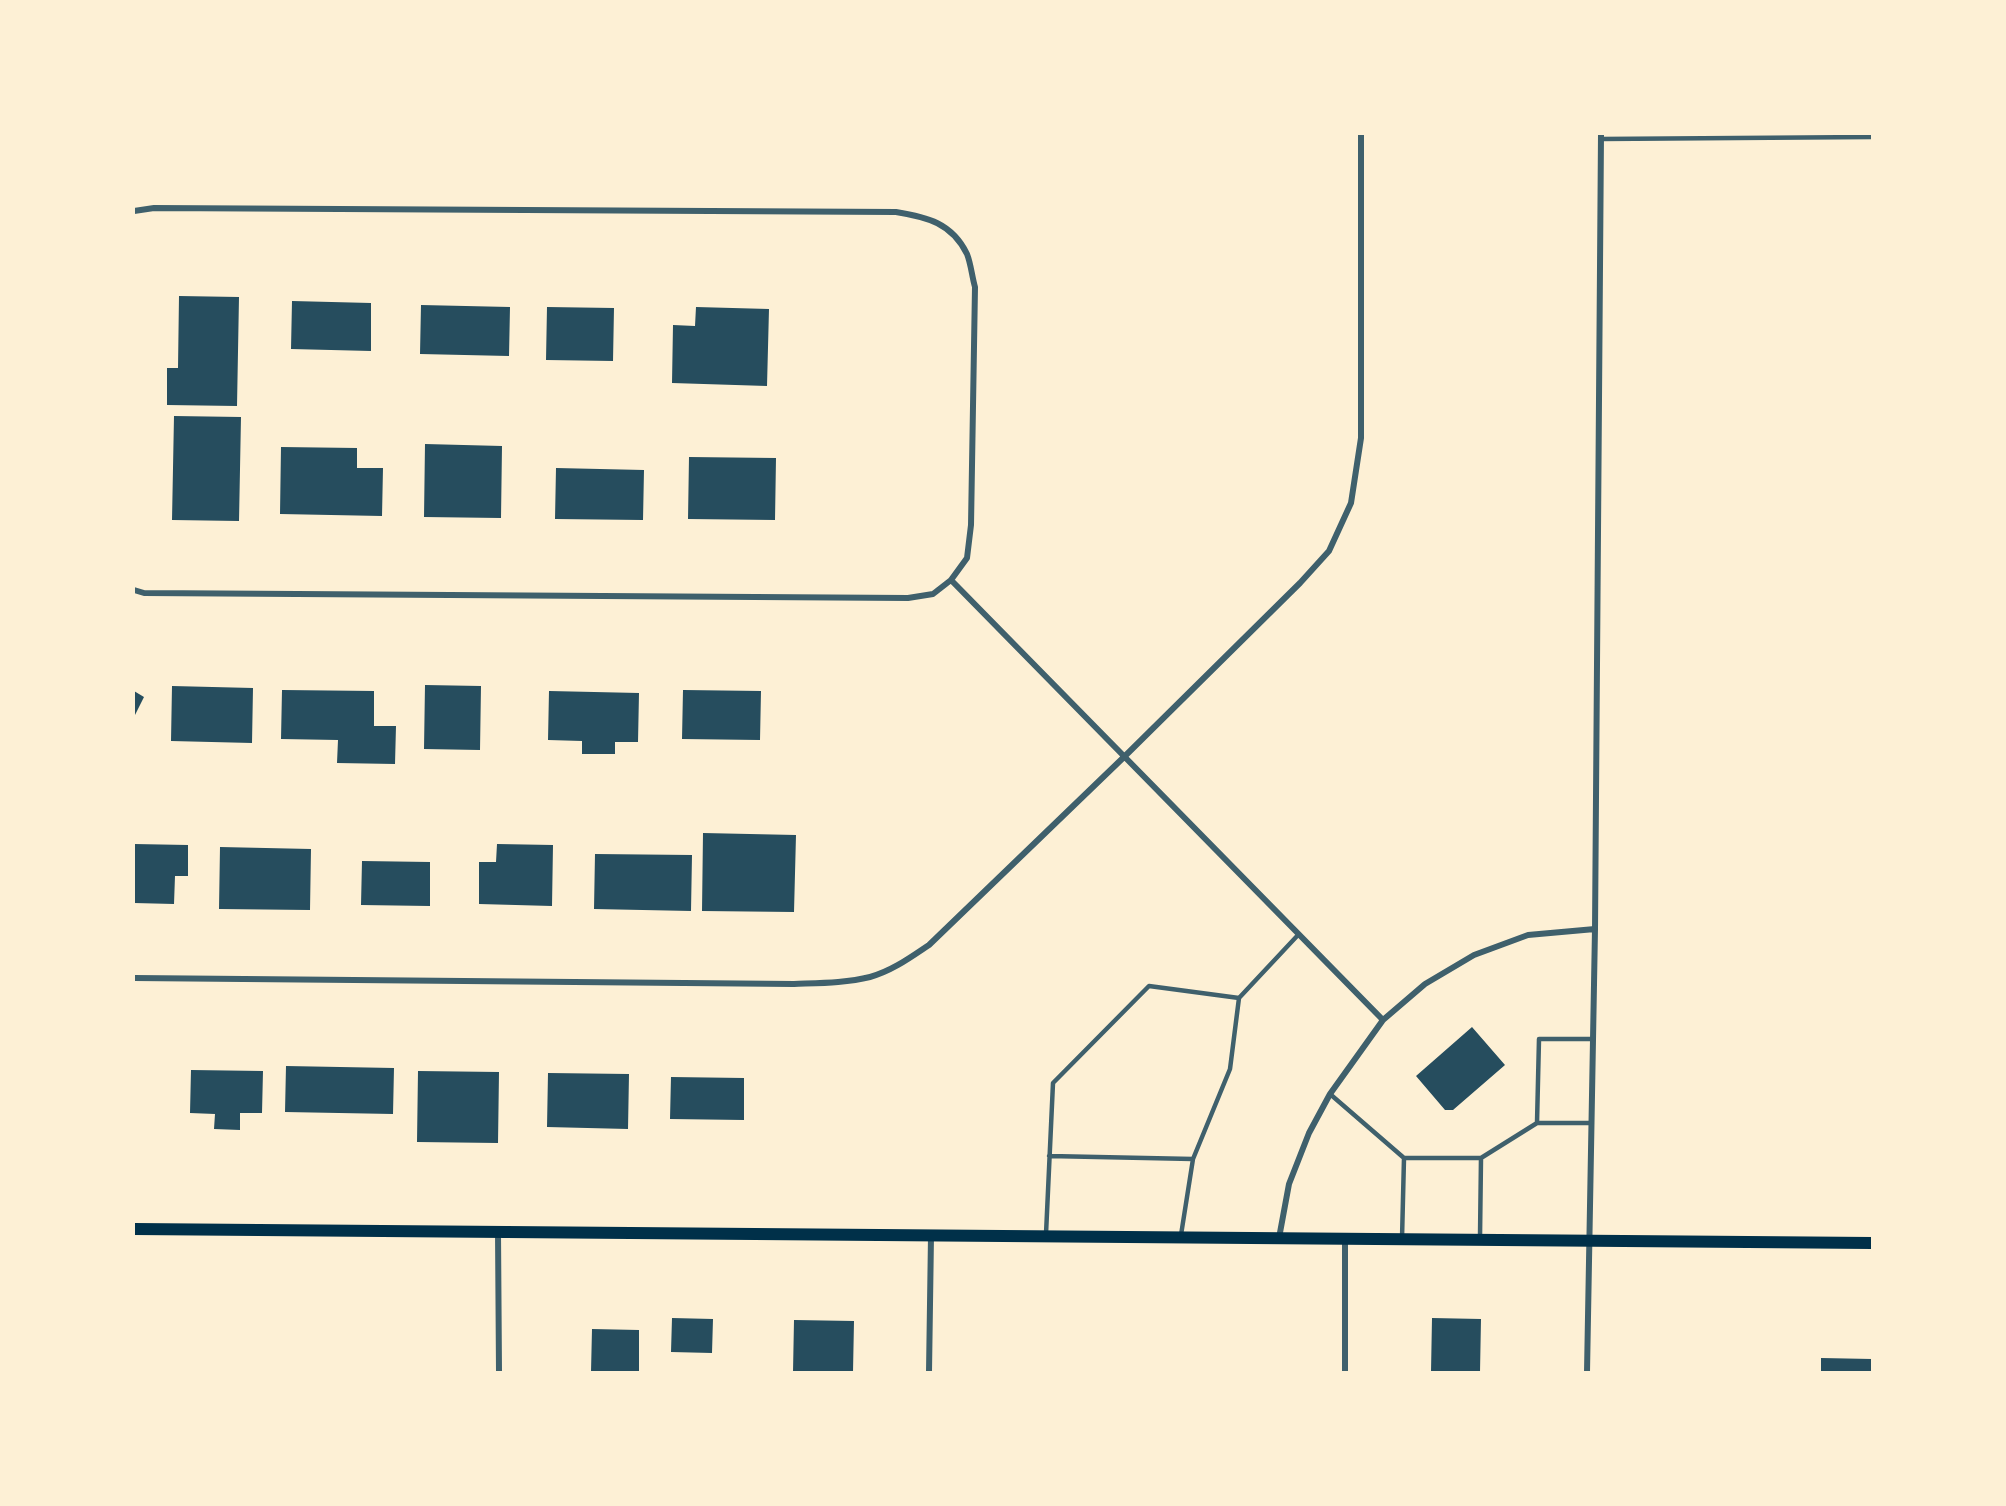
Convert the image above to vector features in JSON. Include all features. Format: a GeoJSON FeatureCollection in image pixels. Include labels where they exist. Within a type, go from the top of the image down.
{"type":"FeatureCollection","features":[{"type":"Feature","properties":{"kind":"main road"},"geometry":{"type":"LineString","coordinates":[[134,1229],[1872,1243]]}},
{"type":"Feature","properties":{"kind":"street"},"geometry":{"type":"LineString","coordinates":[[134,978],[794,984],[870,977],[901,964],[929,945],[1124,757],[1300,583],[1329,551],[1351,503],[1361,438],[1361,134]]}},
{"type":"Feature","properties":{"kind":"street"},"geometry":{"type":"LineString","coordinates":[[1587,1372],[1595,929],[1601,136]]}},
{"type":"Feature","properties":{"kind":"street"},"geometry":{"type":"LineString","coordinates":[[134,211],[154,208],[884,212],[925,217],[950,230],[967,255],[975,287],[971,525],[967,558],[951,580],[933,594],[908,598],[144,593],[134,590]]}},
{"type":"Feature","properties":{"kind":"street"},"geometry":{"type":"LineString","coordinates":[[951,580],[1383,1020]]}},
{"type":"Feature","properties":{"kind":"street"},"geometry":{"type":"LineString","coordinates":[[1279,1238],[1289,1184],[1309,1133],[1330,1094],[1383,1020],[1425,984],[1474,956],[1528,935],[1595,929]]}},
{"type":"Feature","properties":{"kind":"street"},"geometry":{"type":"LineString","coordinates":[[498,1232],[499,1372]]}},
{"type":"Feature","properties":{"kind":"street"},"geometry":{"type":"LineString","coordinates":[[929,1372],[931,1236]]}},
{"type":"Feature","properties":{"kind":"street"},"geometry":{"type":"LineString","coordinates":[[1344,1372],[1345,1239]]}},
{"type":"Feature","properties":{"kind":"lane"},"geometry":{"type":"LineString","coordinates":[[1601,136],[1872,137]]}},
{"type":"Feature","properties":{"kind":"lane"},"geometry":{"type":"LineString","coordinates":[[1180,1237],[1193,1159],[1230,1069],[1239,998],[1299,935]]}},
{"type":"Feature","properties":{"kind":"lane"},"geometry":{"type":"LineString","coordinates":[[1046,1236],[1053,1083],[1149,986],[1239,998]]}},
{"type":"Feature","properties":{"kind":"lane"},"geometry":{"type":"LineString","coordinates":[[1537,1123],[1539,1039],[1592,1039]]}},
{"type":"Feature","properties":{"kind":"lane"},"geometry":{"type":"LineString","coordinates":[[1330,1094],[1404,1158],[1481,1158],[1537,1123],[1591,1123]]}},
{"type":"Feature","properties":{"kind":"lane"},"geometry":{"type":"LineString","coordinates":[[1049,1156],[1193,1159]]}},
{"type":"Feature","properties":{"kind":"lane"},"geometry":{"type":"LineString","coordinates":[[1402,1239],[1404,1158]]}},
{"type":"Feature","properties":{"kind":"lane"},"geometry":{"type":"LineString","coordinates":[[1480,1240],[1481,1158]]}},
{"type":"Feature","properties":{"kind":"building"},"geometry":{"type":"Polygon","coordinates":[[[179,296],[239,297],[237,406],[167,405],[167,368],[178,368],[179,296]]]}},
{"type":"Feature","properties":{"kind":"building"},"geometry":{"type":"Polygon","coordinates":[[[292,301],[371,303],[371,351],[291,349],[292,301]]]}},
{"type":"Feature","properties":{"kind":"building"},"geometry":{"type":"Polygon","coordinates":[[[421,305],[510,307],[509,356],[420,354],[421,305]]]}},
{"type":"Feature","properties":{"kind":"building"},"geometry":{"type":"Polygon","coordinates":[[[547,307],[614,308],[613,361],[546,360],[547,307]]]}},
{"type":"Feature","properties":{"kind":"building"},"geometry":{"type":"Polygon","coordinates":[[[696,307],[769,309],[767,386],[672,383],[673,325],[695,326],[696,307]]]}},
{"type":"Feature","properties":{"kind":"building"},"geometry":{"type":"Polygon","coordinates":[[[174,416],[241,417],[239,521],[172,520],[174,416]]]}},
{"type":"Feature","properties":{"kind":"building"},"geometry":{"type":"Polygon","coordinates":[[[425,444],[502,446],[501,518],[424,517],[425,444]]]}},
{"type":"Feature","properties":{"kind":"building"},"geometry":{"type":"Polygon","coordinates":[[[281,447],[357,448],[357,468],[383,468],[382,516],[280,514],[281,447]]]}},
{"type":"Feature","properties":{"kind":"building"},"geometry":{"type":"Polygon","coordinates":[[[689,457],[776,458],[775,520],[688,519],[689,457]]]}},
{"type":"Feature","properties":{"kind":"building"},"geometry":{"type":"Polygon","coordinates":[[[556,468],[644,470],[643,520],[555,519],[556,468]]]}},
{"type":"Feature","properties":{"kind":"building"},"geometry":{"type":"Polygon","coordinates":[[[425,685],[481,686],[480,750],[424,749],[425,685]]]}},
{"type":"Feature","properties":{"kind":"building"},"geometry":{"type":"Polygon","coordinates":[[[172,686],[253,688],[252,743],[171,741],[172,686]]]}},
{"type":"Feature","properties":{"kind":"building"},"geometry":{"type":"Polygon","coordinates":[[[282,690],[374,691],[374,726],[396,726],[395,764],[337,763],[338,740],[281,739],[282,690]]]}},
{"type":"Feature","properties":{"kind":"building"},"geometry":{"type":"Polygon","coordinates":[[[683,690],[761,691],[760,740],[682,739],[683,690]]]}},
{"type":"Feature","properties":{"kind":"building"},"geometry":{"type":"Polygon","coordinates":[[[134,691],[144,697],[134,717],[134,691]]]}},
{"type":"Feature","properties":{"kind":"building"},"geometry":{"type":"Polygon","coordinates":[[[549,691],[639,693],[638,742],[615,742],[615,754],[582,754],[582,741],[548,740],[549,691]]]}},
{"type":"Feature","properties":{"kind":"building"},"geometry":{"type":"Polygon","coordinates":[[[703,833],[796,835],[794,912],[702,911],[703,833]]]}},
{"type":"Feature","properties":{"kind":"building"},"geometry":{"type":"Polygon","coordinates":[[[134,844],[188,845],[188,876],[175,876],[174,904],[134,903],[134,844]]]}},
{"type":"Feature","properties":{"kind":"building"},"geometry":{"type":"Polygon","coordinates":[[[497,844],[553,845],[552,906],[479,904],[479,862],[496,862],[497,844]]]}},
{"type":"Feature","properties":{"kind":"building"},"geometry":{"type":"Polygon","coordinates":[[[220,847],[311,849],[310,910],[219,909],[220,847]]]}},
{"type":"Feature","properties":{"kind":"building"},"geometry":{"type":"Polygon","coordinates":[[[595,854],[692,855],[691,911],[594,909],[595,854]]]}},
{"type":"Feature","properties":{"kind":"building"},"geometry":{"type":"Polygon","coordinates":[[[362,861],[430,862],[430,906],[361,905],[362,861]]]}},
{"type":"Feature","properties":{"kind":"building"},"geometry":{"type":"Polygon","coordinates":[[[1472,1027],[1505,1065],[1453,1110],[1445,1110],[1416,1076],[1472,1027]]]}},
{"type":"Feature","properties":{"kind":"building"},"geometry":{"type":"Polygon","coordinates":[[[286,1066],[394,1068],[393,1114],[285,1112],[286,1066]]]}},
{"type":"Feature","properties":{"kind":"building"},"geometry":{"type":"Polygon","coordinates":[[[191,1070],[263,1071],[262,1113],[240,1113],[240,1130],[214,1129],[215,1114],[190,1113],[191,1070]]]}},
{"type":"Feature","properties":{"kind":"building"},"geometry":{"type":"Polygon","coordinates":[[[418,1071],[499,1072],[498,1143],[417,1142],[418,1071]]]}},
{"type":"Feature","properties":{"kind":"building"},"geometry":{"type":"Polygon","coordinates":[[[548,1073],[629,1074],[628,1129],[547,1127],[548,1073]]]}},
{"type":"Feature","properties":{"kind":"building"},"geometry":{"type":"Polygon","coordinates":[[[671,1077],[744,1078],[744,1120],[670,1119],[671,1077]]]}},
{"type":"Feature","properties":{"kind":"building"},"geometry":{"type":"Polygon","coordinates":[[[672,1318],[713,1319],[712,1353],[671,1352],[672,1318]]]}},
{"type":"Feature","properties":{"kind":"building"},"geometry":{"type":"Polygon","coordinates":[[[1432,1318],[1481,1319],[1480,1372],[1431,1372],[1432,1318]]]}},
{"type":"Feature","properties":{"kind":"building"},"geometry":{"type":"Polygon","coordinates":[[[794,1320],[854,1321],[853,1372],[793,1372],[794,1320]]]}},
{"type":"Feature","properties":{"kind":"building"},"geometry":{"type":"Polygon","coordinates":[[[592,1329],[639,1330],[639,1372],[591,1372],[592,1329]]]}},
{"type":"Feature","properties":{"kind":"building"},"geometry":{"type":"Polygon","coordinates":[[[1821,1358],[1872,1359],[1872,1372],[1821,1372],[1821,1358]]]}}]}
